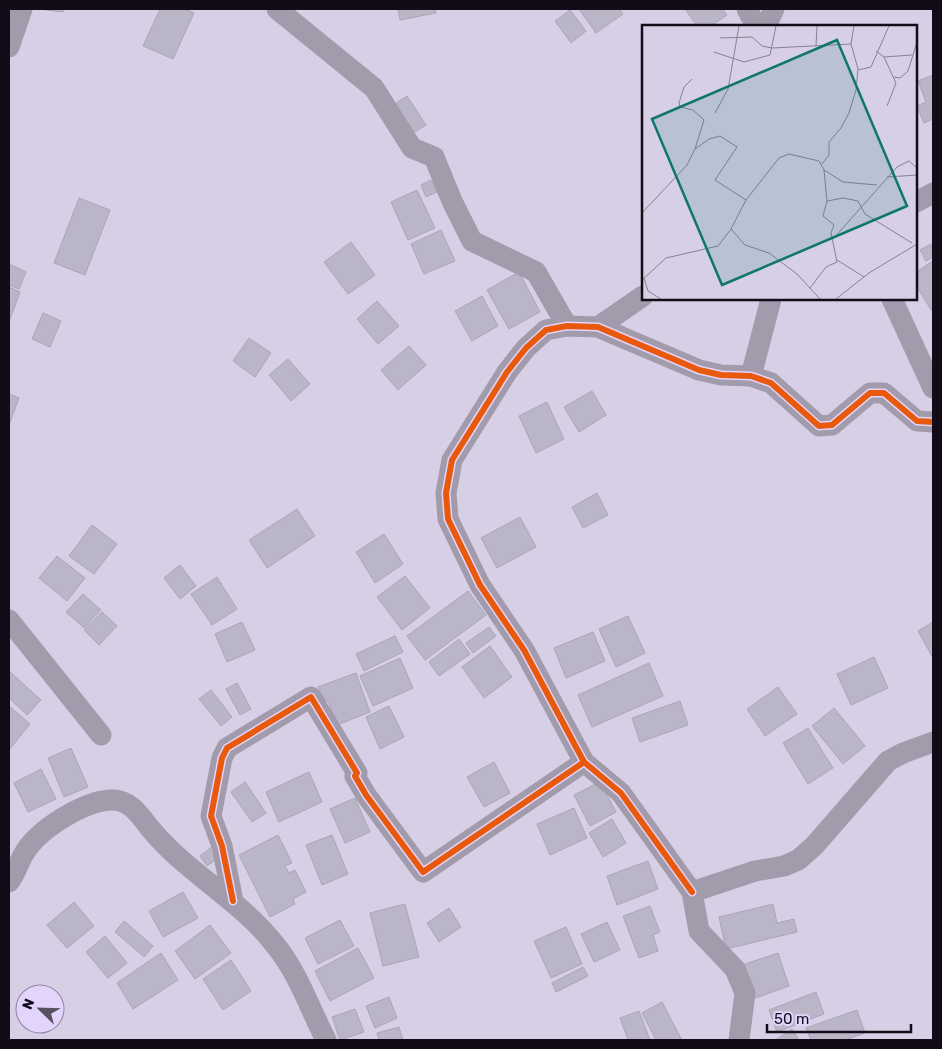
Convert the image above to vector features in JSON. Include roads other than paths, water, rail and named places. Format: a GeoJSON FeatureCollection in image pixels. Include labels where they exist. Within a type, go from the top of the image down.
{"type":"FeatureCollection","features":[{"type":"Feature","properties":{"kind":"street"},"geometry":{"type":"LineString","coordinates":[[9,47],[22,9]]}},
{"type":"Feature","properties":{"kind":"street"},"geometry":{"type":"LineString","coordinates":[[277,9],[374,88],[412,148],[434,157],[472,241],[536,272],[567,326]]}},
{"type":"Feature","properties":{"kind":"street"},"geometry":{"type":"LineString","coordinates":[[747,9],[755,25]]}},
{"type":"Feature","properties":{"kind":"street"},"geometry":{"type":"LineString","coordinates":[[766,25],[774,9]]}},
{"type":"Feature","properties":{"kind":"street"},"geometry":{"type":"LineString","coordinates":[[917,201],[933,193]]}},
{"type":"Feature","properties":{"kind":"street"},"geometry":{"type":"LineString","coordinates":[[598,327],[642,297]]}},
{"type":"Feature","properties":{"kind":"street"},"geometry":{"type":"LineString","coordinates":[[751,376],[771,300]]}},
{"type":"Feature","properties":{"kind":"street"},"geometry":{"type":"LineString","coordinates":[[892,300],[933,388]]}},
{"type":"Feature","properties":{"kind":"street"},"geometry":{"type":"LineString","coordinates":[[739,1040],[745,992],[734,968],[699,931],[692,892],[621,793],[584,762],[524,650],[480,585],[448,519],[446,493],[452,460],[507,372],[526,348],[546,330],[567,326],[598,327],[699,370],[721,375],[751,376],[771,383],[820,426],[832,425],[870,393],[884,393],[917,421],[933,422]]}},
{"type":"Feature","properties":{"kind":"street"},"geometry":{"type":"LineString","coordinates":[[9,620],[101,734]]}},
{"type":"Feature","properties":{"kind":"street"},"geometry":{"type":"LineString","coordinates":[[233,901],[222,846],[211,816],[222,758],[227,748],[311,697],[357,773],[355,776],[366,795],[423,872],[584,762]]}},
{"type":"Feature","properties":{"kind":"street"},"geometry":{"type":"LineString","coordinates":[[692,892],[755,871],[784,866],[798,860],[814,846],[888,761],[903,753],[933,742]]}},
{"type":"Feature","properties":{"kind":"street"},"geometry":{"type":"LineString","coordinates":[[9,882],[25,851],[39,834],[54,823],[86,807],[110,800],[124,801],[138,812],[163,844],[181,862],[233,901],[276,946],[294,975],[326,1040]]}}]}
